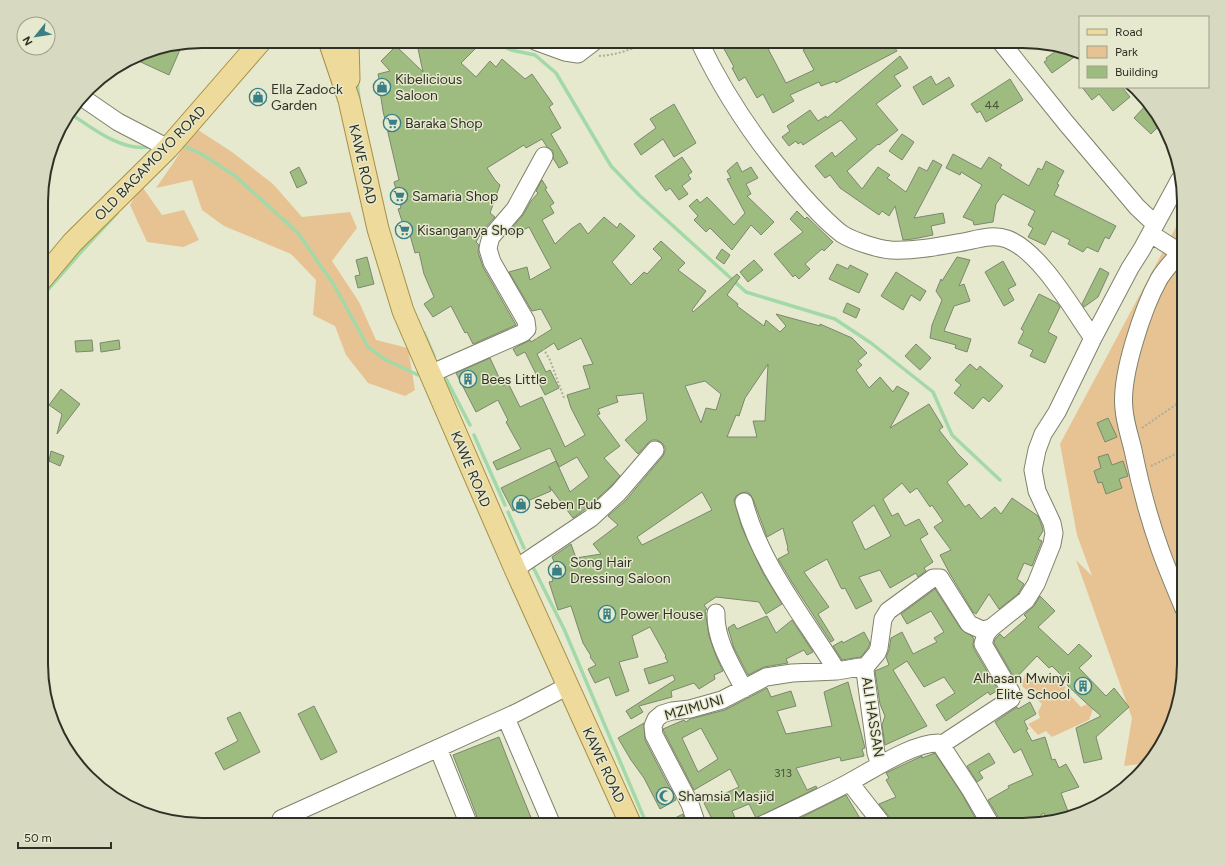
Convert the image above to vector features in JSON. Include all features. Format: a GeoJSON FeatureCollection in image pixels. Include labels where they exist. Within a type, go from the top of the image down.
{"type":"FeatureCollection","features":[{"type":"Feature","properties":{"kind":"main road","name":"OLD BAGAMOYO ROAD"},"geometry":{"type":"LineString","coordinates":[[48,272],[72,244],[168,148],[258,48]]}},
{"type":"Feature","properties":{"kind":"main road","name":"KAWE ROAD"},"geometry":{"type":"LineString","coordinates":[[331,48],[349,100],[378,228],[388,264],[404,311],[515,569],[628,818]]}},
{"type":"Feature","properties":{"kind":"main road","name":"KAWE ROAD"},"geometry":{"type":"LineString","coordinates":[[348,48],[349,100]]}},
{"type":"Feature","properties":{"kind":"street"},"geometry":{"type":"LineString","coordinates":[[554,48],[565,52],[578,54],[586,48]]}},
{"type":"Feature","properties":{"kind":"street"},"geometry":{"type":"LineString","coordinates":[[702,48],[715,74],[744,122],[787,177],[819,214],[843,234],[867,244],[890,250],[918,249],[990,236],[1006,238],[1021,247],[1040,263],[1093,338]]}},
{"type":"Feature","properties":{"kind":"street"},"geometry":{"type":"LineString","coordinates":[[1007,48],[1096,159],[1137,207],[1153,229],[1177,250]]}},
{"type":"Feature","properties":{"kind":"street"},"geometry":{"type":"LineString","coordinates":[[86,100],[118,122],[168,148]]}},
{"type":"Feature","properties":{"kind":"street"},"geometry":{"type":"LineString","coordinates":[[430,374],[526,331],[526,321],[492,262],[488,249],[491,238],[515,209],[544,156]]}},
{"type":"Feature","properties":{"kind":"street"},"geometry":{"type":"LineString","coordinates":[[941,745],[1011,699],[1011,692],[983,644],[986,634],[991,628],[1026,600],[1036,584],[1052,544],[1054,533],[1052,523],[1037,490],[1033,470],[1037,450],[1043,434],[1057,412],[1093,338],[1176,186]]}},
{"type":"Feature","properties":{"kind":"street"},"geometry":{"type":"LineString","coordinates":[[1177,258],[1168,266],[1159,279],[1139,325],[1126,374],[1123,392],[1124,409],[1150,518],[1177,591]]}},
{"type":"Feature","properties":{"kind":"street"},"geometry":{"type":"LineString","coordinates":[[515,569],[591,518],[618,493],[655,450]]}},
{"type":"Feature","properties":{"kind":"street"},"geometry":{"type":"LineString","coordinates":[[744,502],[747,516],[774,572],[837,671]]}},
{"type":"Feature","properties":{"kind":"street","name":"ALI HASSAN"},"geometry":{"type":"LineString","coordinates":[[880,765],[876,753],[865,677],[866,666],[877,653],[883,619],[888,611],[933,578],[940,578],[969,624],[982,630],[991,628]]}},
{"type":"Feature","properties":{"kind":"street"},"geometry":{"type":"LineString","coordinates":[[716,613],[719,636],[744,689]]}},
{"type":"Feature","properties":{"kind":"street","name":"MZIMUNI"},"geometry":{"type":"LineString","coordinates":[[695,818],[690,804],[654,735],[653,726],[656,719],[662,714],[672,711],[690,709],[711,704],[766,677],[774,675],[837,671],[866,666]]}},
{"type":"Feature","properties":{"kind":"street"},"geometry":{"type":"LineString","coordinates":[[283,818],[506,718],[568,686]]}},
{"type":"Feature","properties":{"kind":"street"},"geometry":{"type":"LineString","coordinates":[[506,718],[549,818]]}},
{"type":"Feature","properties":{"kind":"street"},"geometry":{"type":"LineString","coordinates":[[777,818],[850,783],[880,765],[914,749],[938,742],[970,789],[987,818]]}},
{"type":"Feature","properties":{"kind":"street"},"geometry":{"type":"LineString","coordinates":[[438,748],[467,818]]}},
{"type":"Feature","properties":{"kind":"street"},"geometry":{"type":"LineString","coordinates":[[850,783],[878,818]]}},
{"type":"Feature","properties":{"kind":"path"},"geometry":{"type":"LineString","coordinates":[[578,54],[601,56],[631,48]]}},
{"type":"Feature","properties":{"kind":"path"},"geometry":{"type":"LineString","coordinates":[[527,329],[539,341],[550,360],[564,398]]}},
{"type":"Feature","properties":{"kind":"path"},"geometry":{"type":"LineString","coordinates":[[1130,437],[1177,404]]}},
{"type":"Feature","properties":{"kind":"path"},"geometry":{"type":"LineString","coordinates":[[1138,472],[1177,453]]}},
{"type":"Feature","properties":{"kind":"green space"},"geometry":{"type":"Polygon","coordinates":[[[195,128],[232,152],[273,184],[302,217],[350,212],[357,228],[332,261],[359,302],[376,340],[408,348],[415,390],[405,396],[368,383],[346,355],[335,326],[313,315],[316,280],[291,254],[224,226],[202,210],[192,180],[156,188],[195,128]]]}},
{"type":"Feature","properties":{"kind":"green space"},"geometry":{"type":"Polygon","coordinates":[[[141,185],[162,215],[184,210],[199,240],[183,247],[147,242],[130,205],[141,185]]]}},
{"type":"Feature","properties":{"kind":"green space"},"geometry":{"type":"Polygon","coordinates":[[[1177,225],[1177,674],[1169,714],[1151,750],[1140,765],[1124,766],[1132,718],[1076,560],[1092,576],[1077,535],[1060,444],[1177,225]]]}},
{"type":"Feature","properties":{"kind":"green space"},"geometry":{"type":"Polygon","coordinates":[[[1025,674],[1033,681],[1040,675],[1058,678],[1066,688],[1064,689],[1081,707],[1087,704],[1093,709],[1089,720],[1052,737],[1046,731],[1038,735],[1028,724],[1040,718],[1038,712],[1042,704],[1022,686],[1025,674]]]}},
{"type":"Feature","properties":{"kind":"building"},"geometry":{"type":"Polygon","coordinates":[[[394,48],[398,48],[423,72],[418,48],[474,48],[475,49],[461,63],[476,77],[490,61],[496,67],[502,59],[525,79],[532,74],[553,104],[549,107],[561,128],[551,134],[568,163],[559,168],[553,158],[553,151],[547,147],[542,139],[526,148],[524,145],[487,168],[500,185],[490,213],[495,217],[483,230],[476,242],[479,245],[478,252],[483,267],[516,325],[473,344],[467,332],[465,333],[451,306],[433,317],[424,304],[434,297],[424,274],[419,252],[415,253],[410,235],[407,236],[398,209],[401,208],[394,182],[399,180],[383,111],[378,74],[390,71],[381,61],[394,48]]]}},
{"type":"Feature","properties":{"kind":"building"},"geometry":{"type":"Polygon","coordinates":[[[724,48],[768,48],[786,83],[814,70],[803,50],[807,48],[895,48],[897,51],[836,83],[835,81],[821,86],[819,82],[790,95],[794,101],[773,113],[763,94],[757,98],[745,77],[739,81],[732,68],[734,67],[724,48]]]}},
{"type":"Feature","properties":{"kind":"building"},"geometry":{"type":"Polygon","coordinates":[[[180,49],[169,75],[140,62],[162,53],[180,49]]]}},
{"type":"Feature","properties":{"kind":"building"},"geometry":{"type":"Polygon","coordinates":[[[1055,51],[1075,57],[1052,73],[1044,62],[1047,60],[1046,58],[1055,51]]]}},
{"type":"Feature","properties":{"kind":"building"},"geometry":{"type":"Polygon","coordinates":[[[900,56],[908,68],[894,76],[901,86],[876,104],[898,130],[879,145],[878,144],[847,171],[862,189],[878,167],[890,175],[887,178],[906,192],[919,167],[927,171],[933,160],[942,165],[914,218],[943,213],[945,223],[931,226],[933,235],[903,240],[895,206],[889,216],[882,211],[879,215],[840,188],[830,175],[825,178],[815,166],[832,152],[835,157],[857,139],[841,120],[803,145],[801,142],[798,144],[796,141],[789,146],[782,137],[790,131],[787,126],[810,110],[818,121],[826,116],[827,118],[900,56]]]}},
{"type":"Feature","properties":{"kind":"building"},"geometry":{"type":"Polygon","coordinates":[[[931,76],[936,85],[949,77],[954,86],[923,105],[913,87],[931,76]]]}},
{"type":"Feature","properties":{"kind":"building"},"geometry":{"type":"Polygon","coordinates":[[[1010,79],[1023,100],[986,122],[980,111],[977,113],[971,104],[1010,79]]]}},
{"type":"Feature","properties":{"kind":"building"},"geometry":{"type":"Polygon","coordinates":[[[1083,88],[1123,88],[1130,97],[1113,111],[1099,94],[1092,100],[1083,88]]]}},
{"type":"Feature","properties":{"kind":"building"},"geometry":{"type":"Polygon","coordinates":[[[674,104],[696,143],[674,157],[663,139],[641,155],[634,144],[656,128],[650,119],[674,104]]]}},
{"type":"Feature","properties":{"kind":"building"},"geometry":{"type":"Polygon","coordinates":[[[1144,107],[1157,128],[1151,134],[1134,118],[1144,107]]]}},
{"type":"Feature","properties":{"kind":"building"},"geometry":{"type":"Polygon","coordinates":[[[902,134],[914,142],[902,160],[889,151],[902,134]]]}},
{"type":"Feature","properties":{"kind":"building"},"geometry":{"type":"Polygon","coordinates":[[[953,154],[981,169],[989,157],[1002,165],[1000,168],[1029,186],[1038,168],[1042,170],[1046,161],[1064,171],[1057,184],[1059,185],[1054,195],[1116,226],[1109,239],[1105,237],[1098,252],[1087,247],[1083,252],[1068,244],[1070,240],[1052,231],[1045,245],[1028,237],[1033,228],[1028,225],[1035,211],[1003,194],[996,204],[993,222],[974,225],[973,221],[963,217],[982,185],[961,172],[960,175],[946,168],[953,154]]]}},
{"type":"Feature","properties":{"kind":"building"},"geometry":{"type":"Polygon","coordinates":[[[682,157],[692,172],[688,175],[691,179],[682,186],[688,194],[679,200],[670,188],[666,191],[655,176],[682,157]]]}},
{"type":"Feature","properties":{"kind":"building"},"geometry":{"type":"Polygon","coordinates":[[[737,162],[742,172],[751,167],[758,178],[746,184],[751,194],[747,196],[774,222],[761,235],[751,225],[732,250],[710,228],[706,232],[694,220],[698,216],[689,206],[697,199],[700,203],[707,197],[734,225],[745,213],[727,179],[731,178],[727,171],[737,162]]]}},
{"type":"Feature","properties":{"kind":"building"},"geometry":{"type":"Polygon","coordinates":[[[299,167],[307,183],[297,188],[290,172],[299,167]]]}},
{"type":"Feature","properties":{"kind":"building"},"geometry":{"type":"Polygon","coordinates":[[[542,180],[547,188],[545,189],[554,203],[550,206],[554,213],[542,220],[555,244],[580,223],[588,234],[604,217],[617,228],[620,223],[635,236],[612,262],[631,285],[644,272],[647,274],[662,258],[653,249],[661,241],[685,263],[678,270],[706,291],[692,310],[693,312],[737,274],[740,277],[727,295],[738,304],[737,306],[764,326],[766,320],[780,332],[786,326],[776,314],[820,326],[820,324],[852,338],[867,353],[858,361],[862,365],[856,370],[869,388],[880,377],[893,392],[897,386],[909,393],[890,428],[929,404],[943,427],[939,430],[968,464],[947,482],[965,507],[969,504],[981,519],[995,507],[1001,514],[1012,498],[1038,516],[1043,531],[1038,539],[1042,541],[1032,566],[1024,563],[1017,579],[1024,584],[1018,594],[999,609],[989,594],[976,614],[973,612],[940,555],[951,550],[934,527],[943,521],[932,505],[930,507],[917,488],[910,493],[902,483],[883,499],[892,516],[898,513],[905,526],[919,519],[928,534],[920,539],[933,562],[924,568],[926,571],[918,577],[916,573],[890,588],[880,570],[859,577],[872,601],[856,609],[845,588],[841,588],[827,559],[804,572],[829,607],[818,614],[834,640],[831,642],[778,559],[789,553],[783,528],[767,537],[753,499],[747,492],[741,493],[736,496],[734,500],[742,528],[763,573],[782,604],[766,614],[759,602],[716,597],[704,605],[707,609],[705,610],[709,636],[723,671],[714,675],[715,679],[699,689],[694,683],[671,691],[672,697],[639,706],[643,712],[631,719],[626,711],[675,680],[673,675],[649,684],[644,669],[668,662],[650,627],[632,636],[638,657],[619,662],[629,691],[616,696],[609,677],[595,683],[588,669],[596,665],[583,643],[571,606],[558,610],[549,582],[553,581],[550,571],[557,568],[552,557],[571,544],[576,558],[601,554],[593,544],[618,525],[608,516],[626,500],[663,456],[665,447],[657,440],[652,440],[638,454],[625,440],[647,420],[643,393],[616,396],[618,402],[598,409],[600,414],[597,415],[620,446],[604,458],[620,476],[588,507],[573,518],[549,486],[551,491],[523,503],[524,505],[513,511],[501,488],[556,461],[570,492],[589,477],[577,457],[559,467],[550,448],[497,470],[493,462],[521,449],[506,422],[508,420],[498,400],[476,412],[456,373],[490,358],[503,386],[508,383],[520,407],[542,397],[565,447],[585,435],[571,408],[567,395],[590,388],[583,366],[593,364],[581,338],[558,350],[554,343],[537,354],[546,372],[550,370],[559,388],[545,395],[525,352],[517,356],[513,349],[530,340],[531,342],[552,329],[541,309],[532,311],[509,272],[527,267],[530,280],[551,268],[529,227],[512,236],[511,229],[523,215],[531,201],[538,193],[536,191],[542,180]],[[768,364],[745,398],[739,416],[736,415],[727,437],[757,437],[753,421],[765,421],[768,364]],[[705,381],[685,386],[701,423],[706,408],[716,410],[721,394],[705,381]],[[702,492],[637,537],[642,545],[712,510],[702,492]],[[874,505],[852,522],[865,550],[891,536],[874,505]]]}},
{"type":"Feature","properties":{"kind":"building"},"geometry":{"type":"Polygon","coordinates":[[[797,211],[805,219],[807,217],[833,242],[824,251],[822,249],[805,264],[810,269],[799,279],[795,275],[793,277],[774,254],[803,232],[790,219],[797,211]]]}},
{"type":"Feature","properties":{"kind":"building"},"geometry":{"type":"Polygon","coordinates":[[[722,249],[730,255],[724,264],[716,258],[722,249]]]}},
{"type":"Feature","properties":{"kind":"building"},"geometry":{"type":"Polygon","coordinates":[[[367,257],[374,284],[358,288],[355,276],[360,275],[356,260],[367,257]]]}},
{"type":"Feature","properties":{"kind":"building"},"geometry":{"type":"Polygon","coordinates":[[[957,257],[970,260],[959,286],[964,284],[970,301],[954,306],[944,331],[971,339],[967,352],[955,348],[956,345],[930,338],[932,325],[942,300],[936,291],[941,279],[942,281],[957,257]]]}},
{"type":"Feature","properties":{"kind":"building"},"geometry":{"type":"Polygon","coordinates":[[[754,260],[763,270],[748,282],[740,272],[754,260]]]}},
{"type":"Feature","properties":{"kind":"building"},"geometry":{"type":"Polygon","coordinates":[[[1003,261],[1016,285],[1008,289],[1014,300],[1004,306],[985,272],[1003,261]]]}},
{"type":"Feature","properties":{"kind":"building"},"geometry":{"type":"Polygon","coordinates":[[[837,264],[848,269],[850,265],[868,274],[859,293],[829,279],[837,264]]]}},
{"type":"Feature","properties":{"kind":"building"},"geometry":{"type":"Polygon","coordinates":[[[1100,268],[1109,273],[1098,297],[1084,307],[1082,304],[1100,268]]]}},
{"type":"Feature","properties":{"kind":"building"},"geometry":{"type":"Polygon","coordinates":[[[896,272],[926,291],[920,301],[911,295],[903,310],[881,296],[896,272]]]}},
{"type":"Feature","properties":{"kind":"building"},"geometry":{"type":"Polygon","coordinates":[[[1039,294],[1057,303],[1060,307],[1048,332],[1057,337],[1045,363],[1030,356],[1033,350],[1018,343],[1024,331],[1021,329],[1039,294]]]}},
{"type":"Feature","properties":{"kind":"building"},"geometry":{"type":"Polygon","coordinates":[[[847,303],[860,309],[856,318],[843,312],[847,303]]]}},
{"type":"Feature","properties":{"kind":"building"},"geometry":{"type":"Polygon","coordinates":[[[92,340],[93,351],[76,352],[75,341],[92,340]]]}},
{"type":"Feature","properties":{"kind":"building"},"geometry":{"type":"Polygon","coordinates":[[[119,340],[120,349],[101,352],[100,343],[119,340]]]}},
{"type":"Feature","properties":{"kind":"building"},"geometry":{"type":"Polygon","coordinates":[[[916,344],[931,358],[920,370],[905,356],[916,344]]]}},
{"type":"Feature","properties":{"kind":"building"},"geometry":{"type":"Polygon","coordinates":[[[970,364],[977,370],[980,366],[1003,386],[989,402],[983,397],[973,409],[954,393],[961,385],[955,380],[970,364]]]}},
{"type":"Feature","properties":{"kind":"building"},"geometry":{"type":"Polygon","coordinates":[[[61,389],[80,404],[57,434],[62,414],[49,405],[61,389]]]}},
{"type":"Feature","properties":{"kind":"building"},"geometry":{"type":"Polygon","coordinates":[[[1108,418],[1117,437],[1105,442],[1097,423],[1108,418]]]}},
{"type":"Feature","properties":{"kind":"building"},"geometry":{"type":"Polygon","coordinates":[[[51,451],[64,456],[60,466],[49,461],[51,451]]]}},
{"type":"Feature","properties":{"kind":"building"},"geometry":{"type":"Polygon","coordinates":[[[1108,454],[1112,465],[1123,461],[1128,476],[1119,479],[1122,488],[1106,494],[1102,482],[1098,483],[1094,471],[1101,468],[1098,457],[1108,454]]]}},
{"type":"Feature","properties":{"kind":"building"},"geometry":{"type":"Polygon","coordinates":[[[935,589],[961,629],[974,639],[974,649],[998,690],[990,695],[988,692],[946,721],[936,705],[955,693],[944,677],[924,687],[907,661],[893,670],[927,726],[885,745],[882,725],[885,716],[880,704],[875,671],[889,665],[886,657],[891,638],[902,632],[913,654],[937,642],[934,638],[944,632],[931,611],[907,624],[901,614],[935,589]]]}},
{"type":"Feature","properties":{"kind":"building"},"geometry":{"type":"Polygon","coordinates":[[[1040,596],[1055,611],[1038,627],[1068,655],[1079,644],[1092,656],[1079,668],[1106,696],[1114,688],[1129,707],[1096,737],[1102,759],[1084,763],[1076,728],[1101,716],[1067,685],[1069,683],[1052,666],[1049,668],[1037,656],[1015,679],[994,643],[995,639],[1000,634],[1004,638],[1027,618],[1024,615],[1034,606],[1040,596]]]}},
{"type":"Feature","properties":{"kind":"building"},"geometry":{"type":"Polygon","coordinates":[[[767,616],[776,633],[792,620],[813,652],[807,655],[804,650],[786,659],[788,663],[764,667],[748,675],[734,648],[728,628],[734,624],[737,629],[767,616]]]}},
{"type":"Feature","properties":{"kind":"building"},"geometry":{"type":"Polygon","coordinates":[[[864,632],[870,643],[861,657],[842,660],[833,646],[842,641],[843,643],[864,632]]]}},
{"type":"Feature","properties":{"kind":"building"},"geometry":{"type":"Polygon","coordinates":[[[848,682],[865,748],[862,749],[864,756],[841,761],[840,757],[796,768],[807,790],[816,786],[817,788],[756,818],[749,804],[732,811],[735,818],[712,818],[704,803],[739,787],[730,769],[694,790],[663,729],[684,720],[686,722],[690,719],[725,710],[767,688],[771,697],[791,691],[796,706],[777,711],[786,734],[832,726],[824,692],[848,682]],[[701,728],[682,738],[698,772],[718,759],[701,728]]]}},
{"type":"Feature","properties":{"kind":"building"},"geometry":{"type":"Polygon","coordinates":[[[1030,702],[1036,714],[1024,721],[1028,729],[1026,730],[1032,741],[1045,737],[1052,760],[1055,759],[1059,768],[1066,764],[1079,787],[1061,793],[1068,811],[1046,816],[1044,813],[1038,817],[1033,818],[999,818],[988,800],[1009,788],[1008,786],[1033,775],[1021,749],[1014,753],[995,722],[1017,707],[1018,709],[1030,702]]]}},
{"type":"Feature","properties":{"kind":"building"},"geometry":{"type":"Polygon","coordinates":[[[314,706],[337,752],[321,760],[298,714],[314,706]]]}},
{"type":"Feature","properties":{"kind":"building"},"geometry":{"type":"Polygon","coordinates":[[[240,712],[260,752],[224,770],[215,753],[238,741],[227,718],[240,712]]]}},
{"type":"Feature","properties":{"kind":"building"},"geometry":{"type":"Polygon","coordinates":[[[644,723],[645,740],[676,800],[660,809],[644,778],[618,738],[644,723]]]}},
{"type":"Feature","properties":{"kind":"building"},"geometry":{"type":"Polygon","coordinates":[[[499,737],[531,818],[477,818],[453,755],[499,737]]]}},
{"type":"Feature","properties":{"kind":"building"},"geometry":{"type":"Polygon","coordinates":[[[935,753],[962,794],[975,818],[890,818],[879,804],[896,797],[886,780],[889,778],[886,773],[922,756],[922,758],[935,753]]]}},
{"type":"Feature","properties":{"kind":"building"},"geometry":{"type":"Polygon","coordinates":[[[989,753],[995,763],[979,772],[983,778],[977,782],[967,766],[989,753]]]}},
{"type":"Feature","properties":{"kind":"building"},"geometry":{"type":"Polygon","coordinates":[[[846,795],[860,818],[800,818],[846,795]]]}},
{"type":"Feature","properties":{"kind":"building"},"geometry":{"type":"Polygon","coordinates":[[[683,814],[684,818],[675,818],[683,814]]]}},
{"type":"Feature","properties":{"kind":"waterway"},"geometry":{"type":"LineString","coordinates":[[507,48],[535,55],[556,73],[611,166],[639,195],[746,292],[835,319],[871,343],[933,392],[952,435],[1000,480]]}},
{"type":"Feature","properties":{"kind":"waterway"},"geometry":{"type":"LineString","coordinates":[[357,82],[359,99]]}},
{"type":"Feature","properties":{"kind":"waterway"},"geometry":{"type":"LineString","coordinates":[[74,116],[97,132],[117,142],[128,146],[148,147]]}},
{"type":"Feature","properties":{"kind":"waterway"},"geometry":{"type":"LineString","coordinates":[[181,145],[200,153],[234,175],[298,233],[334,285],[368,347],[386,360],[418,375]]}},
{"type":"Feature","properties":{"kind":"waterway"},"geometry":{"type":"LineString","coordinates":[[48,290],[117,213]]}},
{"type":"Feature","properties":{"kind":"waterway"},"geometry":{"type":"LineString","coordinates":[[424,333],[434,356]]}},
{"type":"Feature","properties":{"kind":"waterway"},"geometry":{"type":"LineString","coordinates":[[444,375],[470,425]]}},
{"type":"Feature","properties":{"kind":"waterway"},"geometry":{"type":"LineString","coordinates":[[474,435],[505,505]]}},
{"type":"Feature","properties":{"kind":"waterway"},"geometry":{"type":"LineString","coordinates":[[508,512],[524,548]]}},
{"type":"Feature","properties":{"kind":"waterway"},"geometry":{"type":"LineString","coordinates":[[533,567],[564,629],[644,818]]}},
{"type":"Feature","properties":{"kind":"place","name":"Kibelicious Saloon"},"geometry":{"type":"Point","coordinates":[382,87]}},
{"type":"Feature","properties":{"kind":"place","name":"Ella Zadock Garden"},"geometry":{"type":"Point","coordinates":[258,97]}},
{"type":"Feature","properties":{"kind":"place","name":"Baraka Shop"},"geometry":{"type":"Point","coordinates":[392,123]}},
{"type":"Feature","properties":{"kind":"place","name":"Samaria Shop"},"geometry":{"type":"Point","coordinates":[399,196]}},
{"type":"Feature","properties":{"kind":"place","name":"Kisanganya Shop"},"geometry":{"type":"Point","coordinates":[404,230]}},
{"type":"Feature","properties":{"kind":"place","name":"Bees Little"},"geometry":{"type":"Point","coordinates":[468,379]}},
{"type":"Feature","properties":{"kind":"place","name":"Seben Pub"},"geometry":{"type":"Point","coordinates":[521,504]}},
{"type":"Feature","properties":{"kind":"place","name":"Song Hair Dressing Saloon"},"geometry":{"type":"Point","coordinates":[557,570]}},
{"type":"Feature","properties":{"kind":"place","name":"Power House"},"geometry":{"type":"Point","coordinates":[607,614]}},
{"type":"Feature","properties":{"kind":"place","name":"Alhasan Mwinyi Elite School"},"geometry":{"type":"Point","coordinates":[1083,686]}},
{"type":"Feature","properties":{"kind":"place","name":"Shamsia Masjid"},"geometry":{"type":"Point","coordinates":[665,796]}}]}
